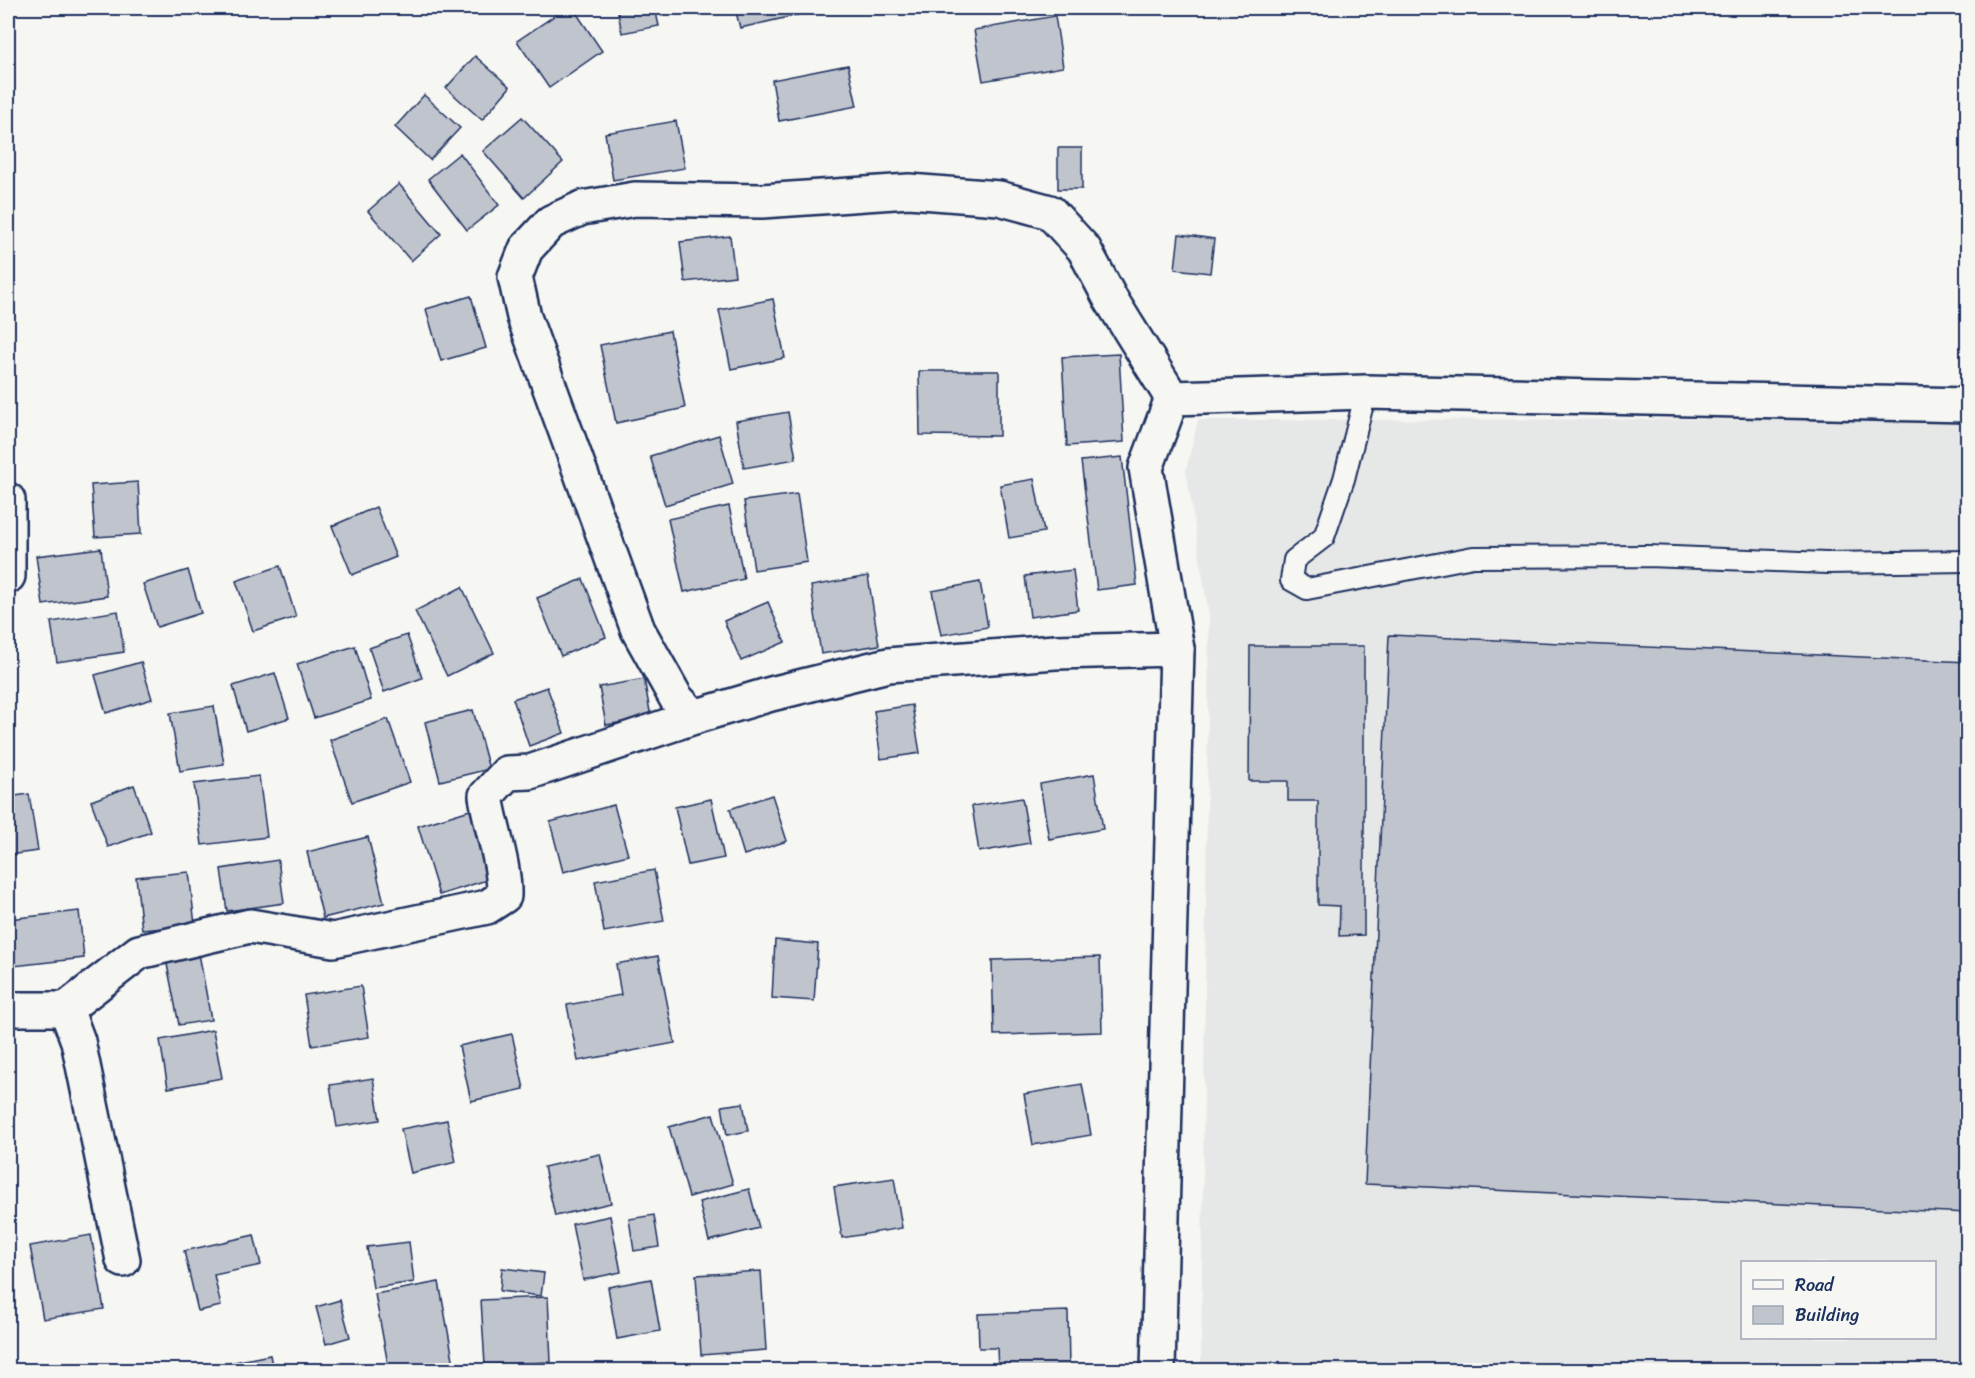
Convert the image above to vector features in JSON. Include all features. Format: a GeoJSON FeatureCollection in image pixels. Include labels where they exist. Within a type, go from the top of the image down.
{"type":"FeatureCollection","features":[{"type":"Feature","properties":{"kind":"street"},"geometry":{"type":"LineString","coordinates":[[694,717],[676,698],[638,630],[524,317],[515,277],[526,249],[551,222],[582,208],[635,199],[762,201],[909,191],[999,198],[1050,212],[1084,249],[1110,298],[1172,398]]}},
{"type":"Feature","properties":{"kind":"street"},"geometry":{"type":"LineString","coordinates":[[1172,398],[1366,392],[1968,405]]}},
{"type":"Feature","properties":{"kind":"street"},"geometry":{"type":"LineString","coordinates":[[1158,1371],[1177,649],[1146,468],[1172,398]]}},
{"type":"Feature","properties":{"kind":"street"},"geometry":{"type":"LineString","coordinates":[[8,500],[8,576]]}},
{"type":"Feature","properties":{"kind":"street"},"geometry":{"type":"LineString","coordinates":[[8,1009],[66,1009],[139,952],[250,926],[333,940],[486,907],[504,897],[505,876],[491,832],[486,796],[507,773],[530,772],[694,717],[771,694],[888,665],[1055,652],[1177,649]]}},
{"type":"Feature","properties":{"kind":"street"},"geometry":{"type":"LineString","coordinates":[[66,1009],[78,1041],[123,1260]]}},
{"type":"Feature","properties":{"kind":"lane"},"geometry":{"type":"LineString","coordinates":[[1366,392],[1344,479],[1324,537],[1294,560],[1291,580],[1307,590],[1473,557],[1649,556],[1826,562],[1968,561]]}},
{"type":"Feature","properties":{"kind":"shaded area"},"geometry":{"type":"Polygon","coordinates":[[[1967,419],[1967,1370],[1201,1370],[1209,616],[1186,470],[1198,420],[1967,419]]]}},
{"type":"Feature","properties":{"kind":"building"},"geometry":{"type":"Polygon","coordinates":[[[566,8],[573,8],[602,51],[549,88],[517,41],[566,8]]]}},
{"type":"Feature","properties":{"kind":"building"},"geometry":{"type":"Polygon","coordinates":[[[617,8],[655,8],[659,26],[622,33],[617,8]]]}},
{"type":"Feature","properties":{"kind":"building"},"geometry":{"type":"Polygon","coordinates":[[[735,8],[801,8],[802,14],[740,28],[735,8]]]}},
{"type":"Feature","properties":{"kind":"building"},"geometry":{"type":"Polygon","coordinates":[[[1055,16],[1063,67],[983,81],[974,30],[1055,16]]]}},
{"type":"Feature","properties":{"kind":"building"},"geometry":{"type":"Polygon","coordinates":[[[475,56],[510,87],[482,120],[446,88],[475,56]]]}},
{"type":"Feature","properties":{"kind":"building"},"geometry":{"type":"Polygon","coordinates":[[[848,65],[857,106],[779,121],[772,80],[848,65]]]}},
{"type":"Feature","properties":{"kind":"building"},"geometry":{"type":"Polygon","coordinates":[[[424,95],[460,128],[430,160],[395,127],[424,95]]]}},
{"type":"Feature","properties":{"kind":"building"},"geometry":{"type":"Polygon","coordinates":[[[522,117],[563,162],[524,198],[483,151],[522,117]]]}},
{"type":"Feature","properties":{"kind":"building"},"geometry":{"type":"Polygon","coordinates":[[[676,121],[685,168],[613,180],[605,133],[676,121]]]}},
{"type":"Feature","properties":{"kind":"building"},"geometry":{"type":"Polygon","coordinates":[[[1058,148],[1082,148],[1082,189],[1058,189],[1058,148]]]}},
{"type":"Feature","properties":{"kind":"building"},"geometry":{"type":"Polygon","coordinates":[[[460,153],[499,205],[467,230],[428,179],[460,153]]]}},
{"type":"Feature","properties":{"kind":"building"},"geometry":{"type":"Polygon","coordinates":[[[399,184],[441,234],[411,261],[368,211],[399,184]]]}},
{"type":"Feature","properties":{"kind":"building"},"geometry":{"type":"Polygon","coordinates":[[[1179,234],[1214,239],[1210,273],[1175,269],[1179,234]]]}},
{"type":"Feature","properties":{"kind":"building"},"geometry":{"type":"Polygon","coordinates":[[[730,236],[735,276],[685,282],[680,242],[730,236]]]}},
{"type":"Feature","properties":{"kind":"building"},"geometry":{"type":"Polygon","coordinates":[[[471,296],[486,348],[441,361],[426,309],[471,296]]]}},
{"type":"Feature","properties":{"kind":"building"},"geometry":{"type":"Polygon","coordinates":[[[773,299],[785,358],[731,369],[719,310],[773,299]]]}},
{"type":"Feature","properties":{"kind":"building"},"geometry":{"type":"Polygon","coordinates":[[[670,331],[685,408],[616,423],[600,345],[670,331]]]}},
{"type":"Feature","properties":{"kind":"building"},"geometry":{"type":"Polygon","coordinates":[[[1119,354],[1124,442],[1067,446],[1062,357],[1119,354]]]}},
{"type":"Feature","properties":{"kind":"building"},"geometry":{"type":"Polygon","coordinates":[[[919,371],[999,371],[999,436],[920,435],[919,371]]]}},
{"type":"Feature","properties":{"kind":"building"},"geometry":{"type":"Polygon","coordinates":[[[788,412],[796,459],[744,468],[736,421],[788,412]]]}},
{"type":"Feature","properties":{"kind":"building"},"geometry":{"type":"Polygon","coordinates":[[[719,435],[733,484],[665,505],[650,456],[719,435]]]}},
{"type":"Feature","properties":{"kind":"building"},"geometry":{"type":"Polygon","coordinates":[[[1122,457],[1137,585],[1097,590],[1081,461],[1122,457]]]}},
{"type":"Feature","properties":{"kind":"building"},"geometry":{"type":"Polygon","coordinates":[[[1034,479],[1044,532],[1009,538],[1000,485],[1034,479]]]}},
{"type":"Feature","properties":{"kind":"building"},"geometry":{"type":"Polygon","coordinates":[[[138,482],[141,534],[95,537],[91,485],[138,482]]]}},
{"type":"Feature","properties":{"kind":"building"},"geometry":{"type":"Polygon","coordinates":[[[797,494],[807,562],[754,570],[744,501],[797,494]]]}},
{"type":"Feature","properties":{"kind":"building"},"geometry":{"type":"Polygon","coordinates":[[[729,506],[744,579],[684,592],[668,519],[729,506]]]}},
{"type":"Feature","properties":{"kind":"building"},"geometry":{"type":"Polygon","coordinates":[[[376,507],[396,557],[352,575],[332,526],[376,507]]]}},
{"type":"Feature","properties":{"kind":"building"},"geometry":{"type":"Polygon","coordinates":[[[101,548],[107,596],[43,605],[36,556],[101,548]]]}},
{"type":"Feature","properties":{"kind":"building"},"geometry":{"type":"Polygon","coordinates":[[[280,566],[296,617],[253,631],[236,581],[280,566]]]}},
{"type":"Feature","properties":{"kind":"building"},"geometry":{"type":"Polygon","coordinates":[[[188,570],[201,613],[157,627],[143,584],[188,570]]]}},
{"type":"Feature","properties":{"kind":"building"},"geometry":{"type":"Polygon","coordinates":[[[1073,570],[1078,610],[1030,617],[1025,576],[1073,570]]]}},
{"type":"Feature","properties":{"kind":"building"},"geometry":{"type":"Polygon","coordinates":[[[868,576],[879,645],[821,654],[811,586],[868,576]]]}},
{"type":"Feature","properties":{"kind":"building"},"geometry":{"type":"Polygon","coordinates":[[[583,579],[606,637],[561,656],[537,598],[583,579]]]}},
{"type":"Feature","properties":{"kind":"building"},"geometry":{"type":"Polygon","coordinates":[[[980,582],[988,627],[941,635],[932,591],[980,582]]]}},
{"type":"Feature","properties":{"kind":"building"},"geometry":{"type":"Polygon","coordinates":[[[462,587],[494,653],[447,676],[415,611],[462,587]]]}},
{"type":"Feature","properties":{"kind":"building"},"geometry":{"type":"Polygon","coordinates":[[[768,602],[785,642],[741,661],[724,621],[768,602]]]}},
{"type":"Feature","properties":{"kind":"building"},"geometry":{"type":"Polygon","coordinates":[[[118,611],[124,652],[57,662],[51,622],[118,611]]]}},
{"type":"Feature","properties":{"kind":"building"},"geometry":{"type":"Polygon","coordinates":[[[407,635],[422,678],[384,692],[369,648],[407,635]]]}},
{"type":"Feature","properties":{"kind":"building"},"geometry":{"type":"Polygon","coordinates":[[[1389,635],[1968,662],[1968,1213],[1365,1184],[1389,635]]]}},
{"type":"Feature","properties":{"kind":"building"},"geometry":{"type":"Polygon","coordinates":[[[355,646],[371,700],[314,718],[297,664],[355,646]]]}},
{"type":"Feature","properties":{"kind":"building"},"geometry":{"type":"Polygon","coordinates":[[[1250,646],[1364,646],[1364,935],[1339,936],[1340,906],[1318,905],[1318,801],[1288,801],[1288,781],[1249,781],[1250,646]]]}},
{"type":"Feature","properties":{"kind":"building"},"geometry":{"type":"Polygon","coordinates":[[[141,662],[152,699],[106,713],[95,675],[141,662]]]}},
{"type":"Feature","properties":{"kind":"building"},"geometry":{"type":"Polygon","coordinates":[[[275,673],[289,718],[246,731],[233,686],[275,673]]]}},
{"type":"Feature","properties":{"kind":"building"},"geometry":{"type":"Polygon","coordinates":[[[644,679],[651,717],[606,725],[599,687],[644,679]]]}},
{"type":"Feature","properties":{"kind":"building"},"geometry":{"type":"Polygon","coordinates":[[[547,687],[564,733],[529,746],[513,699],[547,687]]]}},
{"type":"Feature","properties":{"kind":"building"},"geometry":{"type":"Polygon","coordinates":[[[912,705],[920,753],[881,759],[874,711],[912,705]]]}},
{"type":"Feature","properties":{"kind":"building"},"geometry":{"type":"Polygon","coordinates":[[[214,706],[224,764],[180,771],[170,713],[214,706]]]}},
{"type":"Feature","properties":{"kind":"building"},"geometry":{"type":"Polygon","coordinates":[[[473,710],[489,769],[440,781],[425,722],[473,710]]]}},
{"type":"Feature","properties":{"kind":"building"},"geometry":{"type":"Polygon","coordinates":[[[388,719],[410,782],[352,802],[330,740],[388,719]]]}},
{"type":"Feature","properties":{"kind":"building"},"geometry":{"type":"Polygon","coordinates":[[[1094,774],[1103,829],[1049,839],[1040,784],[1094,774]]]}},
{"type":"Feature","properties":{"kind":"building"},"geometry":{"type":"Polygon","coordinates":[[[259,776],[267,837],[202,845],[194,784],[259,776]]]}},
{"type":"Feature","properties":{"kind":"building"},"geometry":{"type":"Polygon","coordinates":[[[134,785],[151,832],[108,847],[91,801],[134,785]]]}},
{"type":"Feature","properties":{"kind":"building"},"geometry":{"type":"Polygon","coordinates":[[[29,794],[38,851],[8,855],[8,797],[29,794]]]}},
{"type":"Feature","properties":{"kind":"building"},"geometry":{"type":"Polygon","coordinates":[[[772,795],[787,841],[744,855],[730,809],[772,795]]]}},
{"type":"Feature","properties":{"kind":"building"},"geometry":{"type":"Polygon","coordinates":[[[1022,798],[1030,843],[979,852],[972,806],[1022,798]]]}},
{"type":"Feature","properties":{"kind":"building"},"geometry":{"type":"Polygon","coordinates":[[[711,799],[724,858],[688,865],[675,807],[711,799]]]}},
{"type":"Feature","properties":{"kind":"building"},"geometry":{"type":"Polygon","coordinates":[[[614,805],[628,855],[563,872],[550,822],[614,805]]]}},
{"type":"Feature","properties":{"kind":"building"},"geometry":{"type":"Polygon","coordinates":[[[470,810],[490,879],[439,895],[418,826],[470,810]]]}},
{"type":"Feature","properties":{"kind":"building"},"geometry":{"type":"Polygon","coordinates":[[[368,837],[384,903],[323,918],[307,852],[368,837]]]}},
{"type":"Feature","properties":{"kind":"building"},"geometry":{"type":"Polygon","coordinates":[[[278,860],[284,903],[227,911],[221,869],[278,860]]]}},
{"type":"Feature","properties":{"kind":"building"},"geometry":{"type":"Polygon","coordinates":[[[654,870],[664,921],[604,932],[595,881],[654,870]]]}},
{"type":"Feature","properties":{"kind":"building"},"geometry":{"type":"Polygon","coordinates":[[[189,872],[195,925],[142,930],[136,877],[189,872]]]}},
{"type":"Feature","properties":{"kind":"building"},"geometry":{"type":"Polygon","coordinates":[[[79,911],[84,958],[14,966],[9,919],[79,911]]]}},
{"type":"Feature","properties":{"kind":"building"},"geometry":{"type":"Polygon","coordinates":[[[775,940],[818,944],[814,1001],[772,998],[775,940]]]}},
{"type":"Feature","properties":{"kind":"building"},"geometry":{"type":"Polygon","coordinates":[[[198,948],[211,1020],[179,1025],[165,954],[198,948]]]}},
{"type":"Feature","properties":{"kind":"building"},"geometry":{"type":"Polygon","coordinates":[[[658,956],[675,1043],[578,1061],[567,1005],[621,995],[616,964],[658,956]]]}},
{"type":"Feature","properties":{"kind":"building"},"geometry":{"type":"Polygon","coordinates":[[[1100,957],[1102,1032],[994,1035],[992,960],[1100,957]]]}},
{"type":"Feature","properties":{"kind":"building"},"geometry":{"type":"Polygon","coordinates":[[[361,986],[369,1037],[312,1046],[304,995],[361,986]]]}},
{"type":"Feature","properties":{"kind":"building"},"geometry":{"type":"Polygon","coordinates":[[[213,1030],[222,1078],[168,1088],[160,1040],[213,1030]]]}},
{"type":"Feature","properties":{"kind":"building"},"geometry":{"type":"Polygon","coordinates":[[[512,1034],[524,1089],[471,1101],[459,1046],[512,1034]]]}},
{"type":"Feature","properties":{"kind":"building"},"geometry":{"type":"Polygon","coordinates":[[[373,1078],[380,1120],[337,1127],[330,1085],[373,1078]]]}},
{"type":"Feature","properties":{"kind":"building"},"geometry":{"type":"Polygon","coordinates":[[[1082,1084],[1091,1135],[1033,1145],[1024,1094],[1082,1084]]]}},
{"type":"Feature","properties":{"kind":"building"},"geometry":{"type":"Polygon","coordinates":[[[743,1103],[748,1131],[727,1135],[722,1106],[743,1103]]]}},
{"type":"Feature","properties":{"kind":"building"},"geometry":{"type":"Polygon","coordinates":[[[713,1114],[733,1184],[689,1197],[669,1127],[713,1114]]]}},
{"type":"Feature","properties":{"kind":"building"},"geometry":{"type":"Polygon","coordinates":[[[447,1120],[456,1162],[411,1173],[401,1129],[447,1120]]]}},
{"type":"Feature","properties":{"kind":"building"},"geometry":{"type":"Polygon","coordinates":[[[600,1154],[611,1203],[555,1216],[544,1167],[600,1154]]]}},
{"type":"Feature","properties":{"kind":"building"},"geometry":{"type":"Polygon","coordinates":[[[894,1178],[902,1228],[842,1238],[834,1187],[894,1178]]]}},
{"type":"Feature","properties":{"kind":"building"},"geometry":{"type":"Polygon","coordinates":[[[749,1189],[759,1228],[709,1241],[699,1202],[749,1189]]]}},
{"type":"Feature","properties":{"kind":"building"},"geometry":{"type":"Polygon","coordinates":[[[654,1215],[659,1247],[634,1251],[629,1219],[654,1215]]]}},
{"type":"Feature","properties":{"kind":"building"},"geometry":{"type":"Polygon","coordinates":[[[610,1216],[621,1272],[583,1280],[572,1224],[610,1216]]]}},
{"type":"Feature","properties":{"kind":"building"},"geometry":{"type":"Polygon","coordinates":[[[91,1235],[104,1309],[43,1319],[30,1246],[91,1235]]]}},
{"type":"Feature","properties":{"kind":"building"},"geometry":{"type":"Polygon","coordinates":[[[254,1235],[261,1265],[214,1275],[221,1306],[198,1311],[184,1251],[254,1235]]]}},
{"type":"Feature","properties":{"kind":"building"},"geometry":{"type":"Polygon","coordinates":[[[409,1242],[414,1282],[373,1288],[367,1247],[409,1242]]]}},
{"type":"Feature","properties":{"kind":"building"},"geometry":{"type":"Polygon","coordinates":[[[502,1268],[544,1273],[541,1296],[500,1291],[502,1268]]]}},
{"type":"Feature","properties":{"kind":"building"},"geometry":{"type":"Polygon","coordinates":[[[761,1271],[766,1350],[701,1355],[696,1275],[761,1271]]]}},
{"type":"Feature","properties":{"kind":"building"},"geometry":{"type":"Polygon","coordinates":[[[651,1279],[660,1331],[617,1339],[608,1287],[651,1279]]]}},
{"type":"Feature","properties":{"kind":"building"},"geometry":{"type":"Polygon","coordinates":[[[439,1282],[455,1370],[389,1370],[375,1294],[439,1282]]]}},
{"type":"Feature","properties":{"kind":"building"},"geometry":{"type":"Polygon","coordinates":[[[548,1297],[551,1362],[485,1365],[481,1300],[548,1297]]]}},
{"type":"Feature","properties":{"kind":"building"},"geometry":{"type":"Polygon","coordinates":[[[340,1300],[350,1337],[326,1344],[316,1307],[340,1300]]]}},
{"type":"Feature","properties":{"kind":"building"},"geometry":{"type":"Polygon","coordinates":[[[1068,1311],[1069,1370],[998,1370],[997,1348],[979,1348],[978,1314],[1068,1311]]]}},
{"type":"Feature","properties":{"kind":"building"},"geometry":{"type":"Polygon","coordinates":[[[270,1355],[273,1370],[230,1370],[229,1363],[270,1355]]]}}]}
